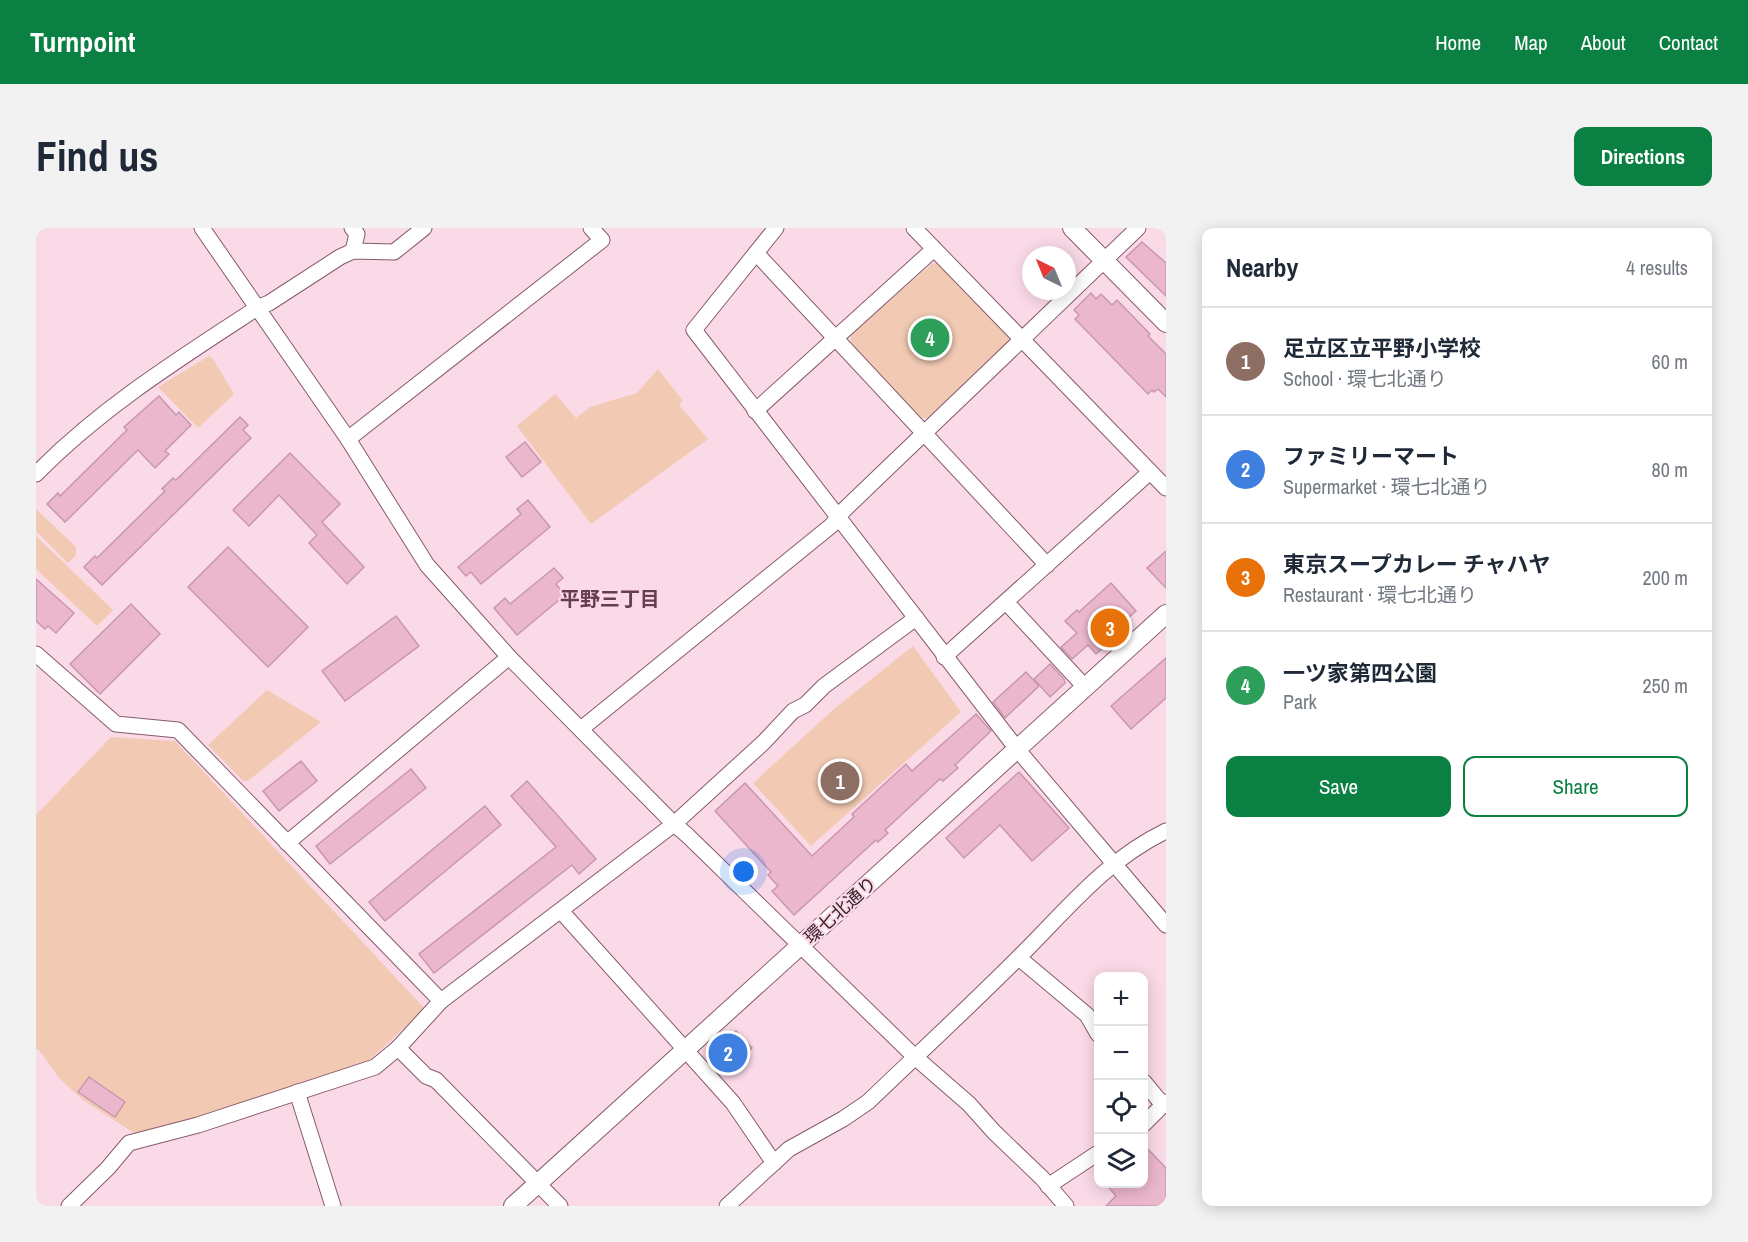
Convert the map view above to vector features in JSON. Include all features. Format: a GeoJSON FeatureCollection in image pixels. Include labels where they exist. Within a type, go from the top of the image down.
{"type":"FeatureCollection","features":[{"type":"Feature","properties":{"kind":"street"},"geometry":{"type":"LineString","coordinates":[[202,228],[348,439],[427,565],[509,657],[674,824],[915,1057],[969,1104],[1066,1206]]}},
{"type":"Feature","properties":{"kind":"street"},"geometry":{"type":"LineString","coordinates":[[352,228],[357,234],[353,251]]}},
{"type":"Feature","properties":{"kind":"street"},"geometry":{"type":"LineString","coordinates":[[36,474],[95,420],[144,382],[257,308],[269,303],[340,257],[353,251],[394,252],[424,228]]}},
{"type":"Feature","properties":{"kind":"street"},"geometry":{"type":"LineString","coordinates":[[348,439],[602,240],[591,228]]}},
{"type":"Feature","properties":{"kind":"street"},"geometry":{"type":"LineString","coordinates":[[776,228],[694,330],[944,657],[1017,749],[1166,925]]}},
{"type":"Feature","properties":{"kind":"street"},"geometry":{"type":"LineString","coordinates":[[914,228],[1166,488]]}},
{"type":"Feature","properties":{"kind":"street"},"geometry":{"type":"LineString","coordinates":[[1072,228],[1166,323]]}},
{"type":"Feature","properties":{"kind":"street"},"geometry":{"type":"LineString","coordinates":[[581,729],[839,518],[844,510],[1138,228]]}},
{"type":"Feature","properties":{"kind":"street"},"geometry":{"type":"LineString","coordinates":[[755,411],[934,249]]}},
{"type":"Feature","properties":{"kind":"street"},"geometry":{"type":"LineString","coordinates":[[756,253],[1047,565]]}},
{"type":"Feature","properties":{"kind":"street"},"geometry":{"type":"LineString","coordinates":[[944,657],[1150,472]]}},
{"type":"Feature","properties":{"kind":"street"},"geometry":{"type":"LineString","coordinates":[[1006,602],[1084,687]]}},
{"type":"Feature","properties":{"kind":"street","name":"環七北通り"},"geometry":{"type":"LineString","coordinates":[[513,1206],[1166,614]]}},
{"type":"Feature","properties":{"kind":"street"},"geometry":{"type":"LineString","coordinates":[[69,1206],[108,1168],[129,1143],[198,1125],[375,1067],[398,1048],[441,1001],[674,824],[764,742],[793,711],[805,705],[824,686],[916,618]]}},
{"type":"Feature","properties":{"kind":"street"},"geometry":{"type":"LineString","coordinates":[[36,654],[116,724],[178,730],[441,1001]]}},
{"type":"Feature","properties":{"kind":"street"},"geometry":{"type":"LineString","coordinates":[[287,843],[509,657]]}},
{"type":"Feature","properties":{"kind":"street"},"geometry":{"type":"LineString","coordinates":[[727,1206],[789,1149],[843,1119],[868,1102],[1019,958],[1058,915],[1113,862],[1147,840],[1166,831]]}},
{"type":"Feature","properties":{"kind":"street"},"geometry":{"type":"LineString","coordinates":[[561,911],[733,1103],[774,1163]]}},
{"type":"Feature","properties":{"kind":"street"},"geometry":{"type":"LineString","coordinates":[[1019,958],[1087,1015],[1094,1027]]}},
{"type":"Feature","properties":{"kind":"street"},"geometry":{"type":"LineString","coordinates":[[398,1048],[426,1076],[436,1080],[560,1206]]}},
{"type":"Feature","properties":{"kind":"street"},"geometry":{"type":"LineString","coordinates":[[1148,1087],[1165,1103],[1148,1119]]}},
{"type":"Feature","properties":{"kind":"street"},"geometry":{"type":"LineString","coordinates":[[297,1092],[333,1206]]}},
{"type":"Feature","properties":{"kind":"street"},"geometry":{"type":"LineString","coordinates":[[1048,1186],[1094,1156]]}},
{"type":"Feature","properties":{"kind":"shaded area"},"geometry":{"type":"Polygon","coordinates":[[[940,262],[1009,334],[1009,342],[929,418],[920,418],[851,342],[851,334],[933,263],[940,262]]]}},
{"type":"Feature","properties":{"kind":"shaded area"},"geometry":{"type":"Polygon","coordinates":[[[209,356],[234,394],[198,428],[158,387],[209,356]]]}},
{"type":"Feature","properties":{"kind":"shaded area"},"geometry":{"type":"Polygon","coordinates":[[[658,369],[683,401],[679,405],[708,439],[591,524],[517,426],[555,394],[576,418],[590,407],[637,393],[658,369]]]}},
{"type":"Feature","properties":{"kind":"shaded area"},"geometry":{"type":"Polygon","coordinates":[[[36,509],[76,547],[76,555],[68,563],[36,531],[36,509]]]}},
{"type":"Feature","properties":{"kind":"shaded area"},"geometry":{"type":"Polygon","coordinates":[[[36,536],[113,610],[97,626],[36,569],[36,536]]]}},
{"type":"Feature","properties":{"kind":"shaded area"},"geometry":{"type":"Polygon","coordinates":[[[913,646],[961,712],[811,846],[753,783],[834,709],[913,646]]]}},
{"type":"Feature","properties":{"kind":"shaded area"},"geometry":{"type":"Polygon","coordinates":[[[267,690],[321,722],[248,781],[243,781],[208,745],[267,690]]]}},
{"type":"Feature","properties":{"kind":"shaded area"},"geometry":{"type":"Polygon","coordinates":[[[111,737],[175,741],[425,1009],[366,1063],[215,1114],[137,1135],[83,1100],[59,1078],[36,1049],[36,815],[111,737]]]}},
{"type":"Feature","properties":{"kind":"building"},"geometry":{"type":"Polygon","coordinates":[[[1142,242],[1166,263],[1166,296],[1126,257],[1142,242]]]}},
{"type":"Feature","properties":{"kind":"building"},"geometry":{"type":"Polygon","coordinates":[[[1091,293],[1096,299],[1101,294],[1112,305],[1117,300],[1166,354],[1166,397],[1158,389],[1148,394],[1075,319],[1079,315],[1074,310],[1091,293]]]}},
{"type":"Feature","properties":{"kind":"building"},"geometry":{"type":"Polygon","coordinates":[[[159,396],[176,415],[179,412],[191,425],[165,451],[169,454],[155,468],[138,450],[65,522],[47,504],[58,493],[60,496],[127,430],[124,427],[159,396]]]}},
{"type":"Feature","properties":{"kind":"building"},"geometry":{"type":"Polygon","coordinates":[[[240,417],[248,425],[243,430],[251,438],[102,585],[84,567],[95,556],[97,558],[165,491],[162,489],[173,478],[176,480],[240,417]]]}},
{"type":"Feature","properties":{"kind":"building"},"geometry":{"type":"Polygon","coordinates":[[[525,442],[541,462],[522,477],[506,457],[525,442]]]}},
{"type":"Feature","properties":{"kind":"building"},"geometry":{"type":"Polygon","coordinates":[[[290,453],[340,504],[322,522],[364,567],[347,584],[309,543],[317,535],[279,495],[249,526],[233,510],[290,453]]]}},
{"type":"Feature","properties":{"kind":"building"},"geometry":{"type":"Polygon","coordinates":[[[528,500],[550,527],[481,584],[471,572],[466,576],[458,567],[521,514],[517,509],[528,500]]]}},
{"type":"Feature","properties":{"kind":"building"},"geometry":{"type":"Polygon","coordinates":[[[228,547],[308,627],[268,667],[188,587],[228,547]]]}},
{"type":"Feature","properties":{"kind":"building"},"geometry":{"type":"Polygon","coordinates":[[[1166,551],[1166,588],[1147,568],[1166,551]]]}},
{"type":"Feature","properties":{"kind":"building"},"geometry":{"type":"Polygon","coordinates":[[[554,568],[563,578],[556,584],[565,595],[517,635],[494,608],[505,598],[510,604],[554,568]]]}},
{"type":"Feature","properties":{"kind":"building"},"geometry":{"type":"Polygon","coordinates":[[[36,579],[74,613],[56,633],[48,626],[45,629],[36,621],[36,579]]]}},
{"type":"Feature","properties":{"kind":"building"},"geometry":{"type":"Polygon","coordinates":[[[1111,583],[1136,611],[1119,626],[1108,638],[1110,641],[1096,654],[1088,645],[1072,659],[1061,647],[1077,633],[1065,621],[1077,610],[1079,612],[1111,583]]]}},
{"type":"Feature","properties":{"kind":"building"},"geometry":{"type":"Polygon","coordinates":[[[131,604],[160,634],[100,694],[70,664],[131,604]]]}},
{"type":"Feature","properties":{"kind":"building"},"geometry":{"type":"Polygon","coordinates":[[[396,616],[419,646],[345,701],[322,671],[396,616]]]}},
{"type":"Feature","properties":{"kind":"building"},"geometry":{"type":"Polygon","coordinates":[[[1166,658],[1166,698],[1131,729],[1111,706],[1166,658]]]}},
{"type":"Feature","properties":{"kind":"building"},"geometry":{"type":"Polygon","coordinates":[[[1050,664],[1065,683],[1050,697],[1034,679],[1050,664]]]}},
{"type":"Feature","properties":{"kind":"building"},"geometry":{"type":"Polygon","coordinates":[[[1026,672],[1039,686],[1005,718],[993,702],[1026,672]]]}},
{"type":"Feature","properties":{"kind":"building"},"geometry":{"type":"Polygon","coordinates":[[[976,714],[991,731],[955,765],[958,768],[943,781],[940,779],[885,830],[888,833],[878,842],[876,840],[794,915],[772,891],[778,886],[768,875],[771,872],[715,811],[745,783],[812,856],[854,817],[852,814],[906,764],[912,771],[976,714]]]}},
{"type":"Feature","properties":{"kind":"building"},"geometry":{"type":"Polygon","coordinates":[[[301,761],[317,781],[279,811],[263,791],[301,761]]]}},
{"type":"Feature","properties":{"kind":"building"},"geometry":{"type":"Polygon","coordinates":[[[411,769],[426,788],[330,864],[316,846],[411,769]]]}},
{"type":"Feature","properties":{"kind":"building"},"geometry":{"type":"Polygon","coordinates":[[[1019,772],[1069,828],[1032,861],[1000,825],[964,858],[946,838],[1019,772]]]}},
{"type":"Feature","properties":{"kind":"building"},"geometry":{"type":"Polygon","coordinates":[[[527,781],[596,859],[579,874],[572,865],[434,973],[419,954],[556,847],[511,796],[527,781]]]}},
{"type":"Feature","properties":{"kind":"building"},"geometry":{"type":"Polygon","coordinates":[[[485,806],[501,825],[385,921],[369,902],[485,806]]]}},
{"type":"Feature","properties":{"kind":"building"},"geometry":{"type":"Polygon","coordinates":[[[736,1031],[752,1048],[724,1074],[708,1057],[736,1031]]]}},
{"type":"Feature","properties":{"kind":"building"},"geometry":{"type":"Polygon","coordinates":[[[89,1077],[125,1102],[115,1117],[78,1092],[89,1077]]]}},
{"type":"Feature","properties":{"kind":"building"},"geometry":{"type":"Polygon","coordinates":[[[1148,1149],[1166,1168],[1166,1206],[1106,1206],[1116,1196],[1109,1188],[1148,1188],[1148,1149]]]}},
{"type":"Feature","properties":{"kind":"place","name":"一ツ家第四公園"},"geometry":{"type":"Point","coordinates":[930,338]}},
{"type":"Feature","properties":{"kind":"place","name":"東京スープカレー チャハヤ"},"geometry":{"type":"Point","coordinates":[1110,628]}},
{"type":"Feature","properties":{"kind":"place","name":"足立区立平野小学校"},"geometry":{"type":"Point","coordinates":[840,781]}},
{"type":"Feature","properties":{"kind":"place","name":"ファミリーマート"},"geometry":{"type":"Point","coordinates":[728,1053]}},
{"type":"Feature","properties":{"kind":"district","name":"平野三丁目"},"geometry":{"type":"Point","coordinates":[610,598]}}]}
